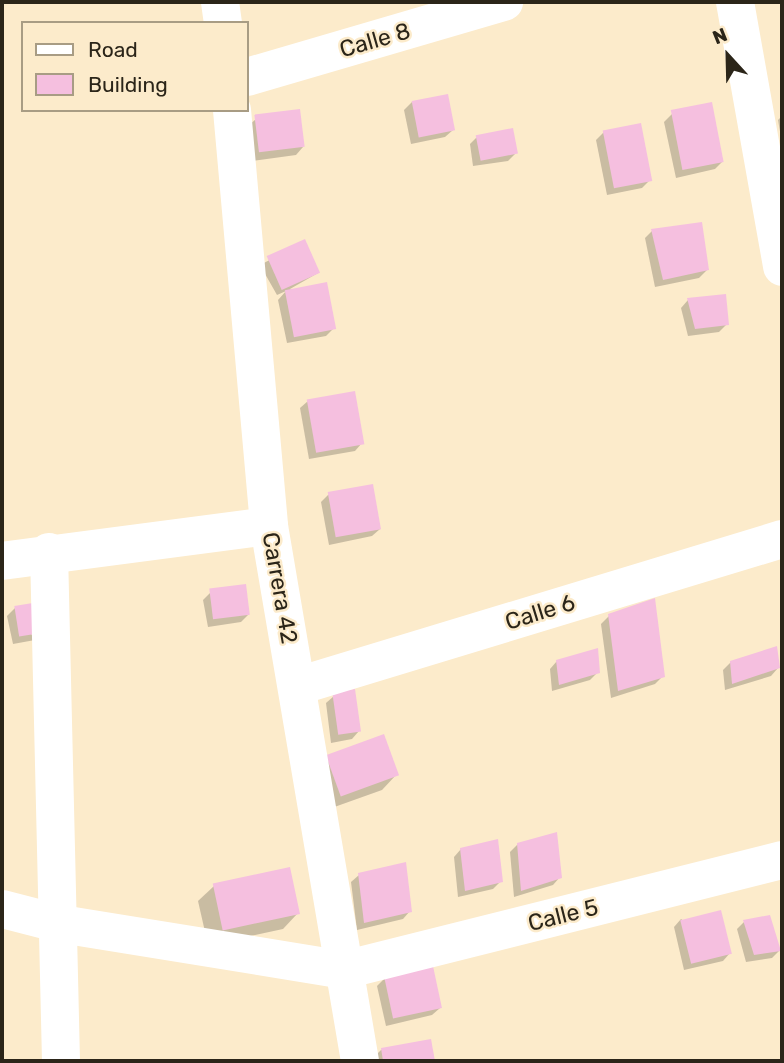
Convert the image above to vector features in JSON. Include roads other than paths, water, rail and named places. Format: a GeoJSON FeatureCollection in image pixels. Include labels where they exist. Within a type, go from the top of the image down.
{"type":"FeatureCollection","features":[{"type":"Feature","properties":{"kind":"street"},"geometry":{"type":"LineString","coordinates":[[220,2],[223,21]]}},
{"type":"Feature","properties":{"kind":"street","name":"Calle 8"},"geometry":{"type":"LineString","coordinates":[[248,77],[504,2]]}},
{"type":"Feature","properties":{"kind":"street"},"geometry":{"type":"LineString","coordinates":[[735,2],[776,192],[782,267]]}},
{"type":"Feature","properties":{"kind":"street","name":"Carrera 42"},"geometry":{"type":"LineString","coordinates":[[232,112],[269,526],[360,1061]]}},
{"type":"Feature","properties":{"kind":"street"},"geometry":{"type":"LineString","coordinates":[[2,561],[49,552],[269,526]]}},
{"type":"Feature","properties":{"kind":"street","name":"Calle 6"},"geometry":{"type":"LineString","coordinates":[[298,686],[782,539]]}},
{"type":"Feature","properties":{"kind":"street"},"geometry":{"type":"LineString","coordinates":[[49,552],[61,924],[61,1061]]}},
{"type":"Feature","properties":{"kind":"street","name":"Calle 5"},"geometry":{"type":"LineString","coordinates":[[344,970],[782,860]]}},
{"type":"Feature","properties":{"kind":"street"},"geometry":{"type":"LineString","coordinates":[[2,909],[61,924],[344,970]]}}]}
